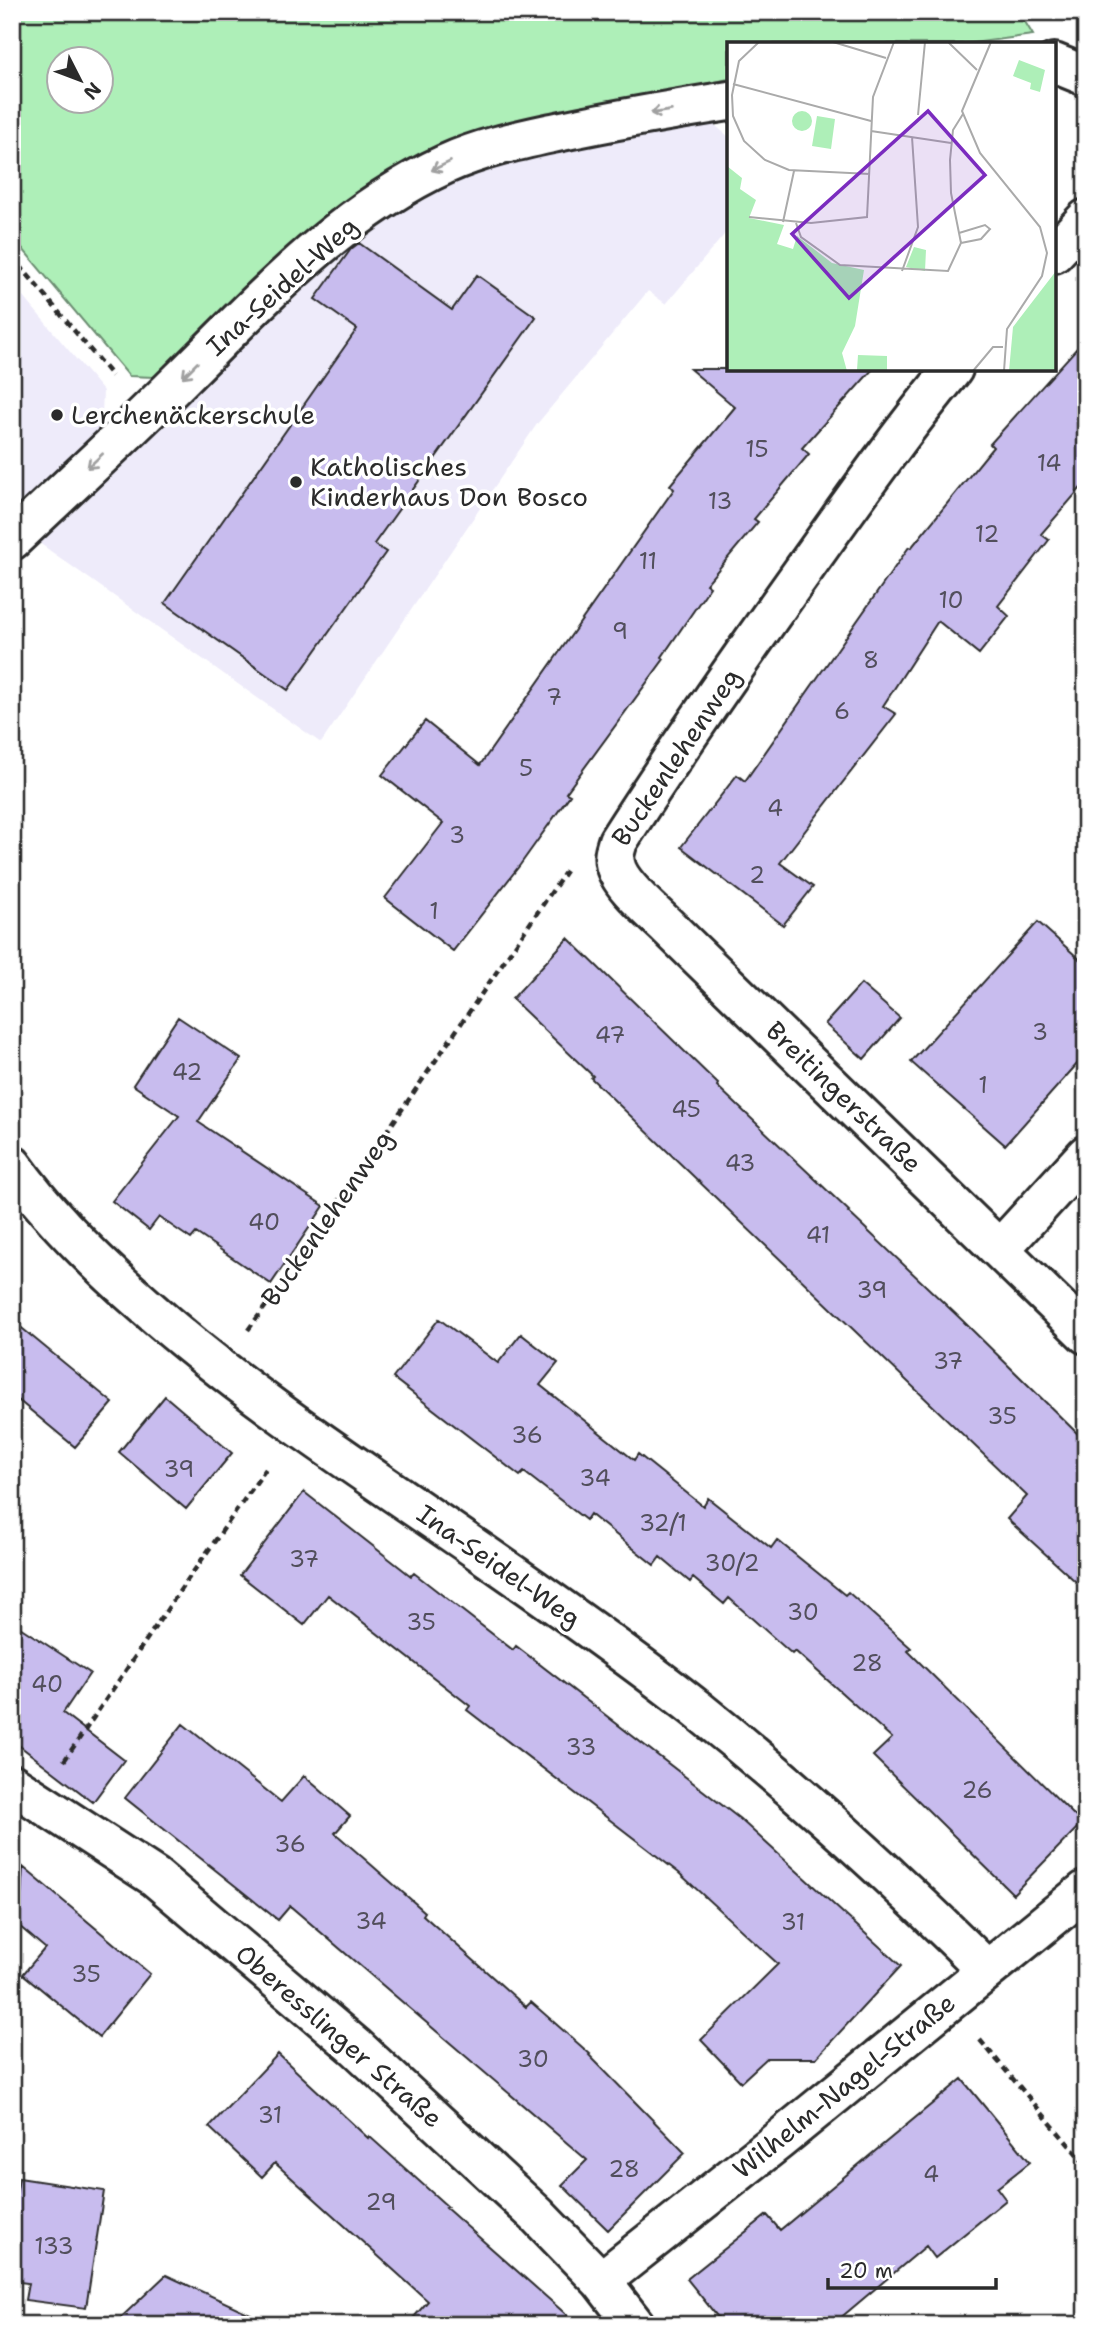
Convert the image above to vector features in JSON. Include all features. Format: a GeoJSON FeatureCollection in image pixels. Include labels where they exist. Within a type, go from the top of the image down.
{"type":"FeatureCollection","features":[{"type":"Feature","properties":{"kind":"street"},"geometry":{"type":"LineString","coordinates":[[1056,64],[1086,76]]}},
{"type":"Feature","properties":{"kind":"street","name":"Ina-Seidel-Weg"},"geometry":{"type":"LineString","coordinates":[[12,540],[304,260],[362,213],[447,163],[511,142],[632,117],[727,101]]}},
{"type":"Feature","properties":{"kind":"street"},"geometry":{"type":"LineString","coordinates":[[1056,251],[1086,219]]}},
{"type":"Feature","properties":{"kind":"street","name":"Buckenlehenweg"},"geometry":{"type":"LineString","coordinates":[[614,853],[624,831],[770,617],[904,430],[951,371]]}},
{"type":"Feature","properties":{"kind":"street","name":"Breitingerstraße"},"geometry":{"type":"LineString","coordinates":[[614,853],[615,865],[625,884],[1086,1334]]}},
{"type":"Feature","properties":{"kind":"street"},"geometry":{"type":"LineString","coordinates":[[1000,1248],[1086,1155]]}},
{"type":"Feature","properties":{"kind":"street","name":"Ina-Seidel-Weg"},"geometry":{"type":"LineString","coordinates":[[12,1165],[88,1254],[121,1286],[218,1368],[503,1568],[695,1708],[840,1831],[987,1970]]}},
{"type":"Feature","properties":{"kind":"street","name":"Oberesslinger Straße"},"geometry":{"type":"LineString","coordinates":[[25,1792],[155,1877],[356,2047],[537,2215],[601,2281],[635,2325]]}},
{"type":"Feature","properties":{"kind":"street","name":"Wilhelm-Nagel-Straße"},"geometry":{"type":"LineString","coordinates":[[601,2281],[1086,1890]]}},
{"type":"Feature","properties":{"kind":"path"},"geometry":{"type":"LineString","coordinates":[[12,256],[145,415]]}},
{"type":"Feature","properties":{"kind":"path","name":"Buckenlehenweg"},"geometry":{"type":"LineString","coordinates":[[246,1334],[566,871],[581,859],[614,853]]}},
{"type":"Feature","properties":{"kind":"path"},"geometry":{"type":"LineString","coordinates":[[25,1792],[99,1708],[295,1424]]}},
{"type":"Feature","properties":{"kind":"path"},"geometry":{"type":"LineString","coordinates":[[947,2003],[1086,2165]]}},
{"type":"Feature","properties":{"kind":"shaded area","name":"Katholisches Kinderhaus Don Bosco"},"geometry":{"type":"Polygon","coordinates":[[[710,121],[727,135],[727,231],[666,304],[648,291],[537,424],[321,743],[35,540],[295,284],[401,203],[484,165],[710,121]]]}},
{"type":"Feature","properties":{"kind":"shaded area","name":"Lerchenäckerschule"},"geometry":{"type":"Polygon","coordinates":[[[12,283],[103,391],[101,438],[12,520],[12,283]]]}},
{"type":"Feature","properties":{"kind":"green space"},"geometry":{"type":"Polygon","coordinates":[[[12,12],[1019,12],[1033,35],[980,42],[727,42],[727,79],[470,133],[441,146],[354,197],[312,228],[154,377],[129,376],[12,236],[12,12]]]}},
{"type":"Feature","properties":{"kind":"building","name":"Katholisches Kinderhaus Don Bosco"},"geometry":{"type":"Polygon","coordinates":[[[359,243],[452,310],[477,275],[536,317],[374,544],[386,552],[288,690],[165,603],[357,329],[315,299],[351,249],[359,243]]]}},
{"type":"Feature","properties":{"kind":"building"},"geometry":{"type":"Polygon","coordinates":[[[1086,338],[1086,482],[1041,534],[1049,540],[998,606],[1009,616],[979,654],[938,621],[883,706],[896,714],[780,863],[813,887],[783,925],[681,847],[737,775],[745,781],[909,547],[911,548],[993,447],[990,444],[1086,338]]]}},
{"type":"Feature","properties":{"kind":"building"},"geometry":{"type":"Polygon","coordinates":[[[690,369],[871,371],[802,448],[809,454],[754,519],[758,522],[706,584],[710,587],[662,657],[664,659],[566,793],[570,795],[520,865],[453,951],[385,898],[443,823],[382,775],[425,721],[480,765],[674,489],[670,485],[735,407],[690,369]]]}},
{"type":"Feature","properties":{"kind":"building"},"geometry":{"type":"Polygon","coordinates":[[[1038,922],[1086,965],[1086,1054],[1005,1145],[911,1062],[1038,922]]]}},
{"type":"Feature","properties":{"kind":"building"},"geometry":{"type":"Polygon","coordinates":[[[568,938],[718,1084],[717,1086],[1086,1442],[1086,1591],[1007,1519],[1027,1496],[512,999],[568,938]]]}},
{"type":"Feature","properties":{"kind":"building"},"geometry":{"type":"Polygon","coordinates":[[[861,984],[900,1018],[864,1059],[825,1024],[861,984]]]}},
{"type":"Feature","properties":{"kind":"building"},"geometry":{"type":"Polygon","coordinates":[[[178,1017],[241,1059],[198,1122],[324,1206],[271,1284],[196,1233],[191,1239],[159,1217],[149,1230],[112,1201],[179,1116],[133,1085],[178,1017]]]}},
{"type":"Feature","properties":{"kind":"building"},"geometry":{"type":"Polygon","coordinates":[[[439,1319],[498,1363],[521,1334],[558,1363],[540,1385],[634,1460],[638,1454],[703,1506],[708,1498],[771,1548],[777,1540],[845,1595],[848,1592],[911,1648],[908,1651],[1082,1823],[1013,1894],[873,1756],[892,1738],[795,1651],[792,1654],[729,1598],[724,1604],[693,1578],[690,1582],[660,1557],[654,1565],[590,1514],[586,1520],[524,1472],[520,1476],[393,1378],[439,1319]]]}},
{"type":"Feature","properties":{"kind":"building"},"geometry":{"type":"Polygon","coordinates":[[[12,1320],[113,1403],[75,1447],[12,1395],[12,1320]]]}},
{"type":"Feature","properties":{"kind":"building"},"geometry":{"type":"Polygon","coordinates":[[[165,1396],[232,1453],[186,1509],[119,1452],[165,1396]]]}},
{"type":"Feature","properties":{"kind":"building"},"geometry":{"type":"Polygon","coordinates":[[[304,1492],[411,1576],[414,1573],[513,1650],[516,1646],[740,1819],[901,1966],[816,2058],[767,2058],[741,2082],[701,2040],[778,1964],[679,1873],[467,1710],[470,1706],[328,1595],[304,1625],[240,1575],[304,1492]]]}},
{"type":"Feature","properties":{"kind":"building"},"geometry":{"type":"Polygon","coordinates":[[[12,1622],[90,1673],[63,1713],[124,1760],[93,1802],[12,1740],[12,1622]]]}},
{"type":"Feature","properties":{"kind":"building"},"geometry":{"type":"Polygon","coordinates":[[[183,1724],[281,1802],[304,1776],[350,1816],[335,1833],[425,1912],[423,1915],[526,2007],[531,2002],[590,2054],[685,2153],[608,2230],[562,2185],[587,2160],[290,1906],[278,1920],[125,1798],[183,1724]]]}},
{"type":"Feature","properties":{"kind":"building"},"geometry":{"type":"Polygon","coordinates":[[[23,1867],[150,1974],[99,2037],[23,1974],[45,1948],[19,1926],[23,1867]]]}},
{"type":"Feature","properties":{"kind":"building"},"geometry":{"type":"Polygon","coordinates":[[[278,2054],[578,2325],[407,2325],[428,2301],[275,2163],[262,2177],[209,2127],[278,2054]]]}},
{"type":"Feature","properties":{"kind":"building"},"geometry":{"type":"Polygon","coordinates":[[[962,2079],[1030,2162],[997,2188],[1006,2200],[935,2258],[926,2246],[832,2325],[724,2325],[687,2279],[767,2215],[780,2230],[962,2079]]]}},
{"type":"Feature","properties":{"kind":"building"},"geometry":{"type":"Polygon","coordinates":[[[19,2178],[104,2191],[86,2308],[25,2300],[28,2283],[12,2281],[12,2223],[19,2178]]]}},
{"type":"Feature","properties":{"kind":"building"},"geometry":{"type":"Polygon","coordinates":[[[166,2275],[274,2325],[113,2325],[166,2275]]]}},
{"type":"Feature","properties":{"kind":"place","name":"Lerchenäckerschule"},"geometry":{"type":"Point","coordinates":[57,415]}},
{"type":"Feature","properties":{"kind":"place","name":"Katholisches Kinderhaus Don Bosco"},"geometry":{"type":"Point","coordinates":[296,482]}}]}
